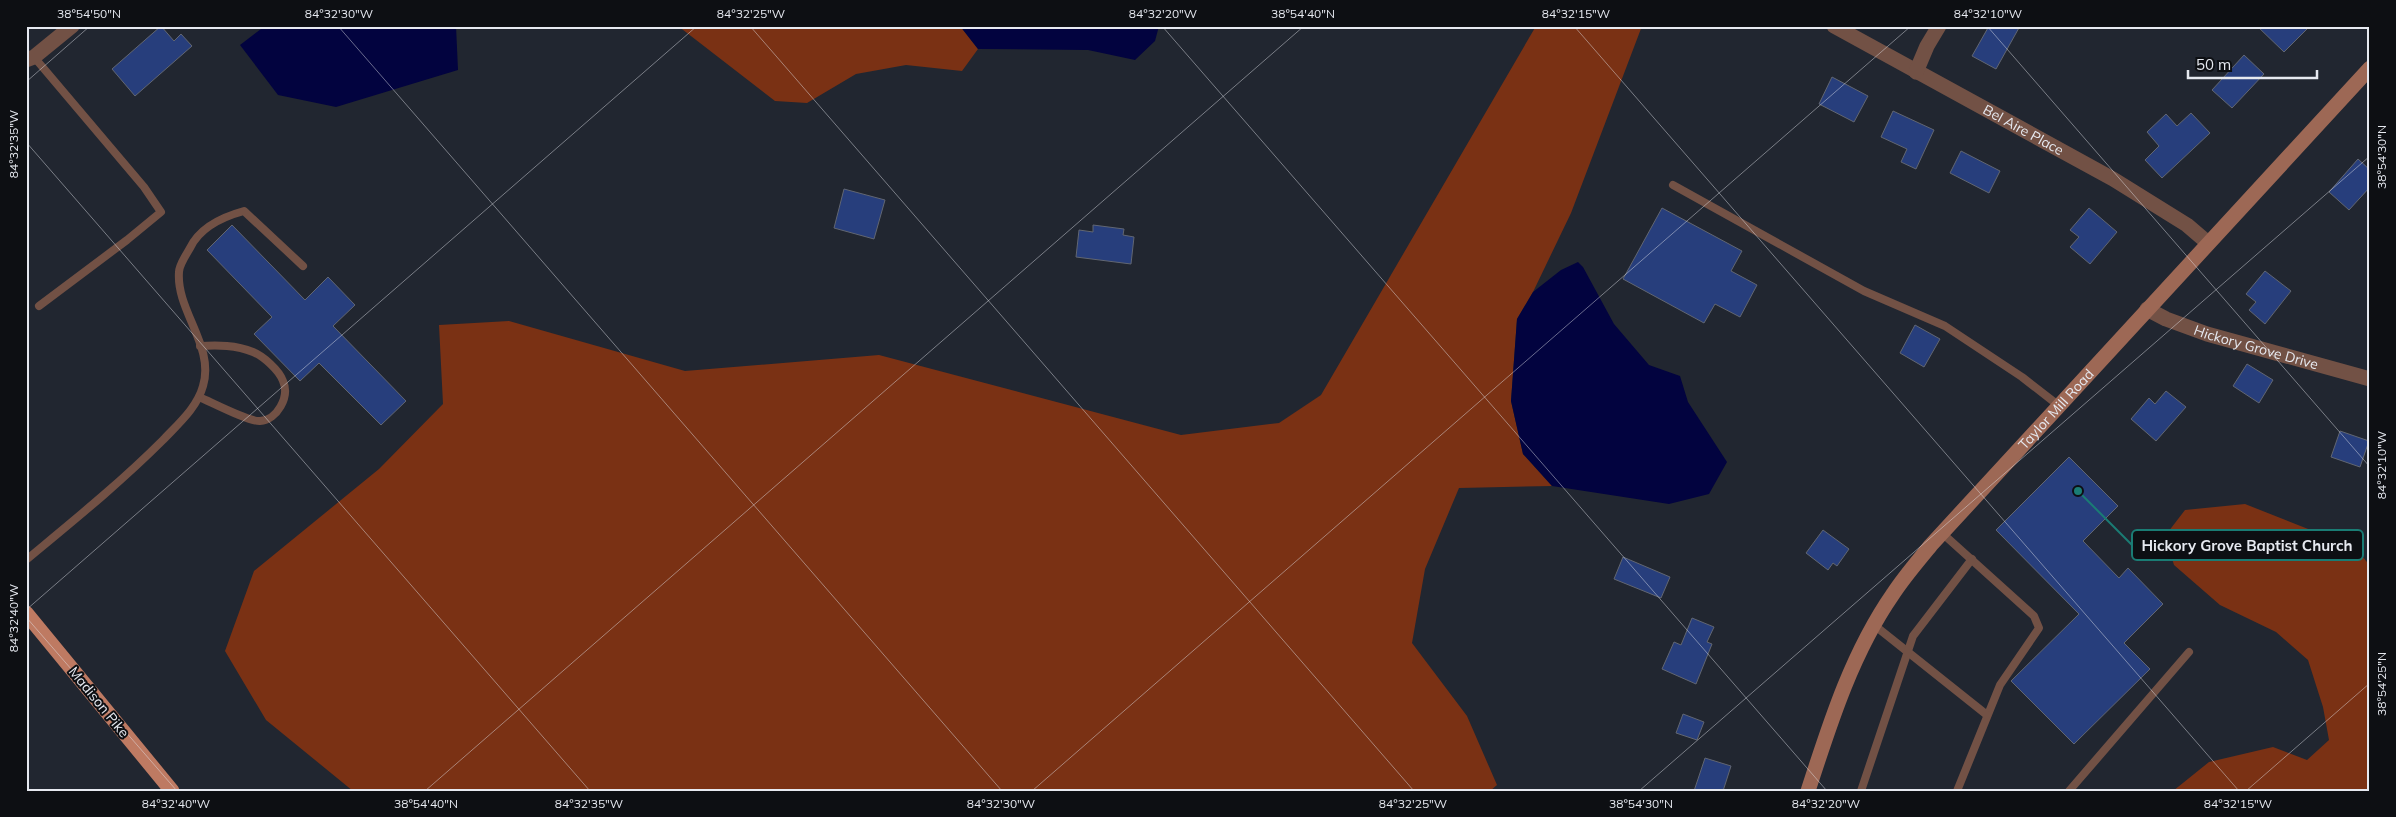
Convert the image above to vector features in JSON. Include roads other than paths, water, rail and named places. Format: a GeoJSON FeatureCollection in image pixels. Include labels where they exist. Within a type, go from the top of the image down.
{"type":"FeatureCollection","features":[{"type":"Feature","properties":{"kind":"main road","name":"Taylor Mill Road"},"geometry":{"type":"LineString","coordinates":[[1808,791],[1833,714],[1862,646],[1892,594],[1942,532],[2370,68]]}},
{"type":"Feature","properties":{"kind":"main road","name":"Madison Pike"},"geometry":{"type":"LineString","coordinates":[[26,613],[172,791]]}},
{"type":"Feature","properties":{"kind":"street"},"geometry":{"type":"LineString","coordinates":[[30,58],[72,26]]}},
{"type":"Feature","properties":{"kind":"street","name":"Bel Aire Place"},"geometry":{"type":"LineString","coordinates":[[1834,26],[2113,179],[2187,225],[2208,243]]}},
{"type":"Feature","properties":{"kind":"street"},"geometry":{"type":"LineString","coordinates":[[1916,72],[1927,46],[1939,26]]}},
{"type":"Feature","properties":{"kind":"street","name":"Hickory Grove Drive"},"geometry":{"type":"LineString","coordinates":[[2147,309],[2166,319],[2207,334],[2370,379]]}},
{"type":"Feature","properties":{"kind":"lane"},"geometry":{"type":"LineString","coordinates":[[30,58],[144,187],[161,212],[127,240],[38,306]]}},
{"type":"Feature","properties":{"kind":"lane"},"geometry":{"type":"LineString","coordinates":[[1673,185],[1864,291],[1945,326],[2022,377],[2058,405]]}},
{"type":"Feature","properties":{"kind":"lane"},"geometry":{"type":"LineString","coordinates":[[26,560],[132,471],[187,414],[199,397],[204,384],[205,370],[200,346],[181,292],[179,271],[193,242],[206,228],[226,216],[244,211],[303,266]]}},
{"type":"Feature","properties":{"kind":"lane"},"geometry":{"type":"LineString","coordinates":[[199,397],[258,422],[269,419],[279,409],[285,394],[283,380],[275,369],[254,352],[238,347],[200,346]]}},
{"type":"Feature","properties":{"kind":"lane"},"geometry":{"type":"LineString","coordinates":[[1942,532],[2034,616],[2039,628],[2000,686],[1957,791]]}},
{"type":"Feature","properties":{"kind":"lane"},"geometry":{"type":"LineString","coordinates":[[1861,791],[1913,636],[1972,560]]}},
{"type":"Feature","properties":{"kind":"lane"},"geometry":{"type":"LineString","coordinates":[[1874,625],[1987,715]]}},
{"type":"Feature","properties":{"kind":"lane"},"geometry":{"type":"LineString","coordinates":[[2068,791],[2189,652]]}},
{"type":"Feature","properties":{"kind":"place","name":"Hickory Grove Baptist Church"},"geometry":{"type":"Point","coordinates":[2078,491]}}]}
